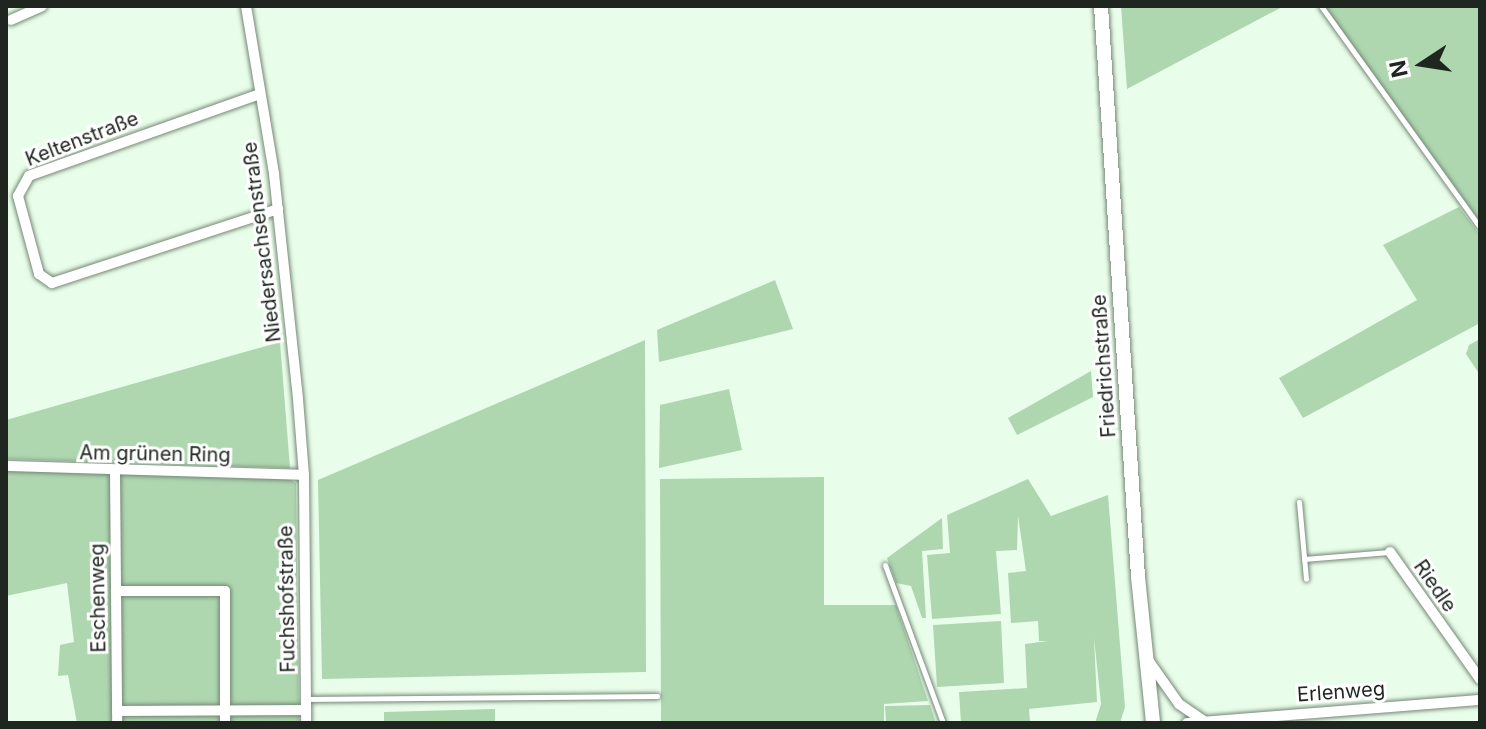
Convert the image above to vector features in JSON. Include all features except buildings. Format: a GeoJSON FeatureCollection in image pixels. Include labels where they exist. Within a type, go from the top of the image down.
{"type":"FeatureCollection","features":[{"type":"Feature","properties":{"kind":"main road","name":"Friedrichstraße"},"geometry":{"type":"LineString","coordinates":[[1101,6],[1138,577],[1153,723]]}},
{"type":"Feature","properties":{"kind":"street"},"geometry":{"type":"LineString","coordinates":[[11,20],[42,6]]}},
{"type":"Feature","properties":{"kind":"street","name":"Niedersachsenstraße"},"geometry":{"type":"LineString","coordinates":[[246,6],[278,209],[304,475]]}},
{"type":"Feature","properties":{"kind":"street","name":"Keltenstraße"},"geometry":{"type":"LineString","coordinates":[[260,94],[29,176],[18,196],[39,274],[52,283],[278,209]]}},
{"type":"Feature","properties":{"kind":"street","name":"Am grünen Ring"},"geometry":{"type":"LineString","coordinates":[[6,466],[115,472],[304,475]]}},
{"type":"Feature","properties":{"kind":"street","name":"Eschenweg"},"geometry":{"type":"LineString","coordinates":[[115,472],[117,717]]}},
{"type":"Feature","properties":{"kind":"street","name":"Fuchshofstraße"},"geometry":{"type":"LineString","coordinates":[[304,475],[306,723]]}},
{"type":"Feature","properties":{"kind":"street","name":"Riedle"},"geometry":{"type":"LineString","coordinates":[[1390,552],[1480,679]]}},
{"type":"Feature","properties":{"kind":"street"},"geometry":{"type":"LineString","coordinates":[[116,591],[225,591],[225,723]]}},
{"type":"Feature","properties":{"kind":"street"},"geometry":{"type":"LineString","coordinates":[[1148,660],[1179,704],[1204,721]]}},
{"type":"Feature","properties":{"kind":"street","name":"Erlenweg"},"geometry":{"type":"LineString","coordinates":[[1187,723],[1326,718],[1347,711],[1480,700]]}},
{"type":"Feature","properties":{"kind":"street"},"geometry":{"type":"LineString","coordinates":[[117,717],[306,704]]}},
{"type":"Feature","properties":{"kind":"street"},"geometry":{"type":"LineString","coordinates":[[1347,711],[1348,723]]}},
{"type":"Feature","properties":{"kind":"lane"},"geometry":{"type":"LineString","coordinates":[[1321,6],[1480,227]]}},
{"type":"Feature","properties":{"kind":"lane"},"geometry":{"type":"LineString","coordinates":[[1299,502],[1306,579]]}},
{"type":"Feature","properties":{"kind":"lane"},"geometry":{"type":"LineString","coordinates":[[1304,559],[1390,552]]}},
{"type":"Feature","properties":{"kind":"lane"},"geometry":{"type":"LineString","coordinates":[[885,565],[943,723]]}},
{"type":"Feature","properties":{"kind":"lane"},"geometry":{"type":"LineString","coordinates":[[306,704],[657,696]]}},
{"type":"Feature","properties":{"kind":"green space"},"geometry":{"type":"Polygon","coordinates":[[[1121,6],[1284,6],[1127,89],[1121,6]]]}},
{"type":"Feature","properties":{"kind":"green space"},"geometry":{"type":"Polygon","coordinates":[[[1324,6],[1480,6],[1480,222],[1324,6]]]}},
{"type":"Feature","properties":{"kind":"green space"},"geometry":{"type":"Polygon","coordinates":[[[1459,207],[1480,235],[1480,323],[1303,418],[1279,378],[1417,300],[1383,245],[1459,207]]]}},
{"type":"Feature","properties":{"kind":"green space"},"geometry":{"type":"Polygon","coordinates":[[[775,280],[793,329],[659,362],[657,330],[775,280]]]}},
{"type":"Feature","properties":{"kind":"green space"},"geometry":{"type":"Polygon","coordinates":[[[1480,339],[1480,375],[1466,354],[1469,345],[1480,339]]]}},
{"type":"Feature","properties":{"kind":"green space"},"geometry":{"type":"Polygon","coordinates":[[[645,340],[646,672],[322,679],[318,480],[645,340]]]}},
{"type":"Feature","properties":{"kind":"green space"},"geometry":{"type":"Polygon","coordinates":[[[280,342],[290,468],[6,459],[6,420],[280,342]]]}},
{"type":"Feature","properties":{"kind":"green space"},"geometry":{"type":"Polygon","coordinates":[[[1091,371],[1093,397],[1017,435],[1008,418],[1091,371]]]}},
{"type":"Feature","properties":{"kind":"green space"},"geometry":{"type":"Polygon","coordinates":[[[729,389],[742,450],[659,468],[660,405],[729,389]]]}},
{"type":"Feature","properties":{"kind":"green space"},"geometry":{"type":"Polygon","coordinates":[[[6,466],[282,475],[296,483],[299,723],[77,723],[68,675],[58,676],[60,645],[74,642],[67,583],[6,596],[6,466]]]}},
{"type":"Feature","properties":{"kind":"green space"},"geometry":{"type":"Polygon","coordinates":[[[824,477],[824,605],[896,605],[928,701],[884,704],[884,723],[661,723],[660,479],[824,477]]]}},
{"type":"Feature","properties":{"kind":"green space"},"geometry":{"type":"Polygon","coordinates":[[[1028,479],[1051,516],[1108,495],[1125,707],[1120,723],[1095,723],[1101,704],[1094,638],[1097,702],[1029,709],[1030,722],[961,723],[959,692],[1027,688],[1025,644],[1048,641],[1039,641],[1038,621],[1011,623],[1008,573],[1026,571],[1018,516],[1017,550],[996,551],[1001,614],[932,619],[927,555],[950,553],[947,515],[1028,479]]]}},
{"type":"Feature","properties":{"kind":"green space"},"geometry":{"type":"Polygon","coordinates":[[[942,518],[943,549],[922,551],[926,618],[922,618],[911,586],[896,583],[887,558],[942,518]]]}},
{"type":"Feature","properties":{"kind":"green space"},"geometry":{"type":"Polygon","coordinates":[[[1001,621],[1004,683],[937,687],[933,625],[1001,621]]]}},
{"type":"Feature","properties":{"kind":"green space"},"geometry":{"type":"Polygon","coordinates":[[[930,705],[936,723],[886,723],[885,706],[930,705]]]}},
{"type":"Feature","properties":{"kind":"green space"},"geometry":{"type":"Polygon","coordinates":[[[495,709],[495,723],[384,723],[384,712],[495,709]]]}}]}
